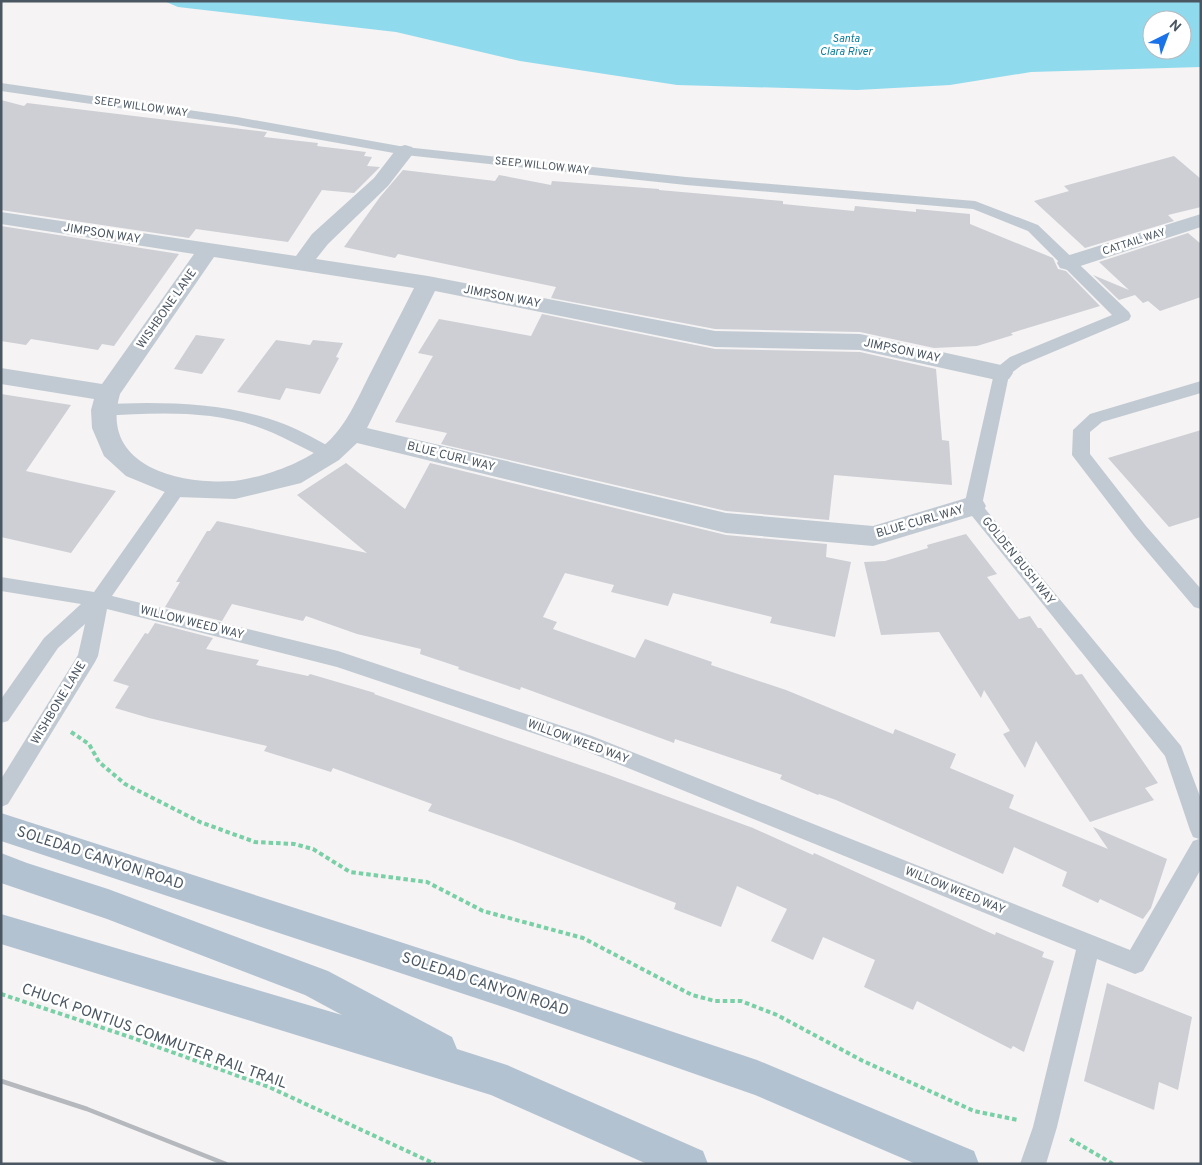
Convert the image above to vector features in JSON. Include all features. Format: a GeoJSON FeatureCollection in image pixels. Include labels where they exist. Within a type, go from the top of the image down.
{"type":"FeatureCollection","features":[{"type":"Feature","properties":{"kind":"main road","name":"SOLEDAD CANYON ROAD"},"geometry":{"type":"LineString","coordinates":[[1,827],[506,992],[748,1075],[961,1164]]}},
{"type":"Feature","properties":{"kind":"main road"},"geometry":{"type":"LineString","coordinates":[[1,867],[21,876],[108,904],[316,983],[494,1078],[690,1164]]}},
{"type":"Feature","properties":{"kind":"main road"},"geometry":{"type":"LineString","coordinates":[[1,929],[494,1078]]}},
{"type":"Feature","properties":{"kind":"street"},"geometry":{"type":"LineString","coordinates":[[301,264],[320,239],[381,182],[405,151]]}},
{"type":"Feature","properties":{"kind":"street","name":"JIMPSON WAY"},"geometry":{"type":"LineString","coordinates":[[1,218],[428,283],[715,339],[860,342],[1001,373]]}},
{"type":"Feature","properties":{"kind":"street","name":"CATTAIL WAY"},"geometry":{"type":"LineString","coordinates":[[1068,263],[1201,220]]}},
{"type":"Feature","properties":{"kind":"street","name":"WISHBONE LANE"},"geometry":{"type":"LineString","coordinates":[[105,401],[208,250]]}},
{"type":"Feature","properties":{"kind":"street"},"geometry":{"type":"LineString","coordinates":[[1,376],[105,401],[104,428],[114,450],[135,470],[177,488],[235,490],[292,476],[330,454],[352,433],[428,283]]}},
{"type":"Feature","properties":{"kind":"street","name":"BLUE CURL WAY"},"geometry":{"type":"LineString","coordinates":[[352,433],[726,523],[872,536],[973,506]]}},
{"type":"Feature","properties":{"kind":"lane","name":"SEEP WILLOW WAY"},"geometry":{"type":"LineString","coordinates":[[1,87],[238,121],[405,151],[686,181],[974,205],[1033,228],[1068,263]]}},
{"type":"Feature","properties":{"kind":"lane"},"geometry":{"type":"LineString","coordinates":[[1001,373],[1016,361],[1123,316],[1068,263]]}},
{"type":"Feature","properties":{"kind":"lane","name":"GOLDEN BUSH WAY"},"geometry":{"type":"LineString","coordinates":[[1001,373],[973,506],[1174,752],[1201,830]]}},
{"type":"Feature","properties":{"kind":"lane"},"geometry":{"type":"LineString","coordinates":[[1201,387],[1096,418],[1082,430],[1081,455],[1140,531],[1201,602]]}},
{"type":"Feature","properties":{"kind":"lane"},"geometry":{"type":"LineString","coordinates":[[105,401],[224,413],[277,428],[330,454]]}},
{"type":"Feature","properties":{"kind":"lane","name":"WISHBONE LANE"},"geometry":{"type":"LineString","coordinates":[[1,715],[51,643],[99,600],[177,488]]}},
{"type":"Feature","properties":{"kind":"lane","name":"WILLOW WEED WAY"},"geometry":{"type":"LineString","coordinates":[[1,584],[99,600],[338,659],[592,746],[1136,963],[1201,848]]}},
{"type":"Feature","properties":{"kind":"lane","name":"WISHBONE LANE"},"geometry":{"type":"LineString","coordinates":[[1,798],[88,656],[99,600]]}},
{"type":"Feature","properties":{"kind":"lane"},"geometry":{"type":"LineString","coordinates":[[1033,1164],[1045,1127],[1089,944]]}},
{"type":"Feature","properties":{"kind":"path"},"geometry":{"type":"LineString","coordinates":[[56,709],[71,732],[89,744],[99,762],[125,784],[200,822],[255,842],[294,844],[313,849],[350,872],[427,882],[483,911],[583,938],[692,995],[715,1001],[741,1002],[777,1015],[863,1060],[966,1108],[1045,1127],[1090,1149],[1113,1164]]}},
{"type":"Feature","properties":{"kind":"path","name":"CHUCK PONTIUS COMMUTER RAIL TRAIL"},"geometry":{"type":"LineString","coordinates":[[1,994],[130,1037],[270,1087],[435,1164]]}},
{"type":"Feature","properties":{"kind":"water","name":"Santa Clara River"},"geometry":{"type":"Polygon","coordinates":[[[164,1],[1201,1],[1201,67],[1031,72],[950,85],[857,90],[677,85],[520,61],[396,32],[178,7],[164,1]]]}},
{"type":"Feature","properties":{"kind":"building"},"geometry":{"type":"Polygon","coordinates":[[[1,100],[24,106],[27,103],[267,132],[264,137],[318,143],[317,146],[366,152],[364,156],[372,157],[367,166],[380,167],[354,193],[322,190],[288,242],[196,229],[189,238],[1,210],[1,100]]]}},
{"type":"Feature","properties":{"kind":"building"},"geometry":{"type":"Polygon","coordinates":[[[1174,156],[1201,179],[1201,207],[1168,215],[1174,221],[1085,248],[1034,201],[1069,191],[1064,186],[1174,156]]]}},
{"type":"Feature","properties":{"kind":"building"},"geometry":{"type":"Polygon","coordinates":[[[403,170],[495,181],[499,175],[551,185],[552,181],[659,189],[783,201],[783,204],[854,211],[855,206],[916,212],[916,209],[970,214],[970,224],[1053,258],[1058,269],[1066,271],[1100,306],[1011,333],[1013,335],[977,346],[934,348],[860,332],[715,329],[551,298],[556,287],[398,254],[395,258],[344,247],[380,197],[403,170]]]}},
{"type":"Feature","properties":{"kind":"building"},"geometry":{"type":"Polygon","coordinates":[[[1,226],[179,254],[114,346],[102,344],[98,350],[31,339],[26,345],[1,341],[1,226]]]}},
{"type":"Feature","properties":{"kind":"building"},"geometry":{"type":"Polygon","coordinates":[[[1188,233],[1201,244],[1201,297],[1160,311],[1148,301],[1143,303],[1135,295],[1119,300],[1093,275],[1129,290],[1099,262],[1188,233]]]}},
{"type":"Feature","properties":{"kind":"building"},"geometry":{"type":"Polygon","coordinates":[[[542,314],[715,349],[860,352],[936,369],[942,440],[949,441],[952,485],[834,475],[829,520],[726,511],[441,444],[447,433],[395,422],[433,356],[418,353],[439,319],[531,336],[542,314]]]}},
{"type":"Feature","properties":{"kind":"building"},"geometry":{"type":"Polygon","coordinates":[[[196,335],[225,339],[202,374],[174,369],[196,335]]]}},
{"type":"Feature","properties":{"kind":"building"},"geometry":{"type":"Polygon","coordinates":[[[276,340],[310,345],[313,340],[343,343],[336,357],[339,358],[320,394],[286,388],[280,400],[237,392],[276,340]]]}},
{"type":"Feature","properties":{"kind":"building"},"geometry":{"type":"Polygon","coordinates":[[[1,394],[71,405],[26,471],[116,491],[71,553],[1,537],[1,394]]]}},
{"type":"Feature","properties":{"kind":"building"},"geometry":{"type":"Polygon","coordinates":[[[1201,430],[1201,517],[1169,527],[1108,458],[1201,430]]]}},
{"type":"Feature","properties":{"kind":"building"},"geometry":{"type":"Polygon","coordinates":[[[346,463],[405,509],[430,463],[726,535],[827,544],[826,557],[851,562],[835,637],[770,623],[772,617],[673,593],[668,606],[611,592],[614,585],[565,573],[543,617],[557,622],[553,629],[635,658],[645,639],[712,662],[711,665],[786,690],[893,734],[895,729],[956,754],[950,768],[1014,795],[1009,808],[1108,849],[1093,827],[1167,859],[1151,908],[1143,919],[1100,899],[1098,903],[1062,886],[1067,872],[1014,847],[1003,874],[836,800],[818,795],[780,779],[782,775],[675,739],[674,743],[521,687],[520,690],[458,669],[459,667],[420,654],[421,649],[357,634],[306,616],[303,621],[232,604],[222,621],[165,607],[180,582],[176,582],[207,531],[210,531],[217,521],[367,553],[297,495],[346,463]]]}},
{"type":"Feature","properties":{"kind":"building"},"geometry":{"type":"Polygon","coordinates":[[[966,534],[997,574],[987,577],[1019,619],[1030,616],[1076,675],[1082,674],[1158,783],[1145,788],[1154,800],[1090,822],[1036,741],[1025,768],[1003,734],[1010,731],[984,690],[981,698],[939,632],[881,635],[864,562],[885,561],[928,548],[927,545],[966,534]]]}},
{"type":"Feature","properties":{"kind":"building"},"geometry":{"type":"Polygon","coordinates":[[[155,623],[213,638],[206,649],[259,660],[256,665],[308,676],[310,674],[375,693],[753,828],[813,855],[814,853],[995,935],[996,932],[1044,952],[1042,957],[1054,961],[1024,1052],[1013,1046],[1011,1049],[917,1001],[913,1010],[864,987],[875,960],[823,937],[813,960],[771,941],[787,909],[737,886],[721,927],[674,909],[676,903],[511,840],[428,811],[432,804],[333,768],[331,772],[264,751],[267,746],[115,708],[129,686],[113,681],[145,633],[148,634],[155,623]]]}},
{"type":"Feature","properties":{"kind":"building"},"geometry":{"type":"Polygon","coordinates":[[[1107,983],[1192,1017],[1178,1090],[1159,1082],[1154,1110],[1084,1081],[1107,983]]]}},
{"type":"Feature","properties":{"kind":"railway"},"geometry":{"type":"LineString","coordinates":[[1,1081],[87,1109],[226,1164]]}}]}
